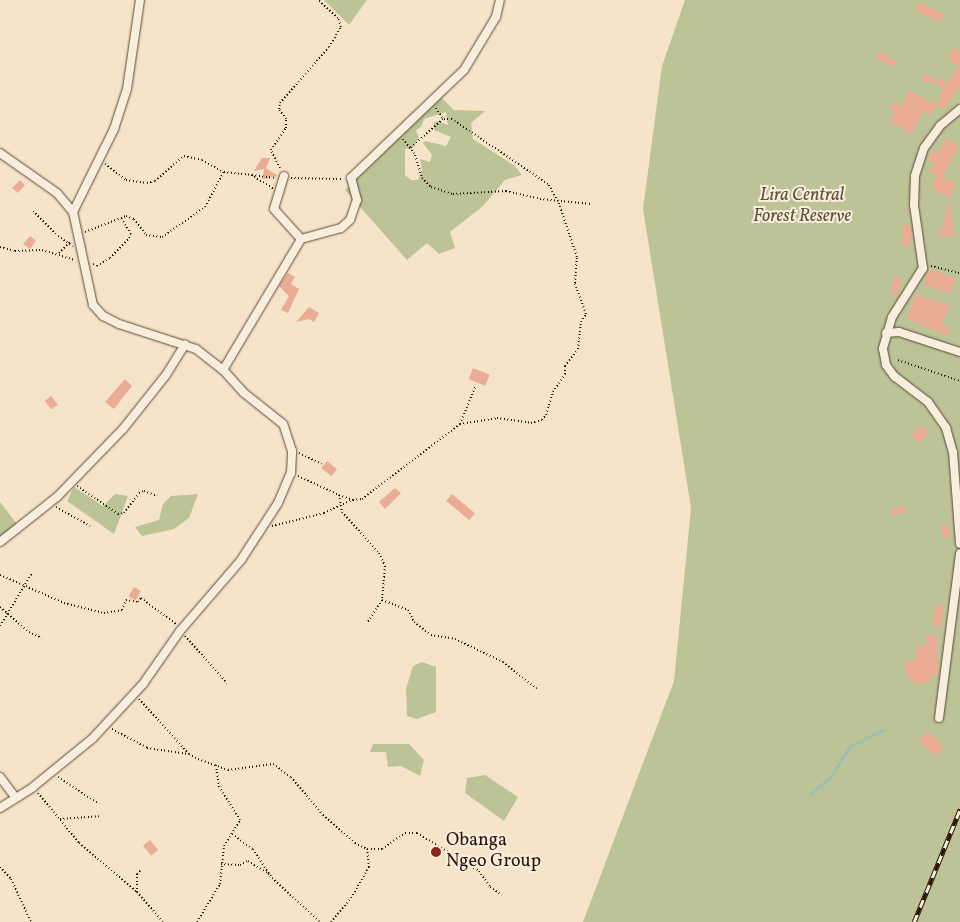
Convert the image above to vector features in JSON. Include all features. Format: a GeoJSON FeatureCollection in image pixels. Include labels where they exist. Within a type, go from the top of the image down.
{"type":"FeatureCollection","features":[{"type":"Feature","properties":{"kind":"street"},"geometry":{"type":"LineString","coordinates":[[73,212],[114,129],[127,89],[140,0]]}},
{"type":"Feature","properties":{"kind":"street"},"geometry":{"type":"LineString","coordinates":[[223,370],[301,239],[341,228],[350,220],[357,200],[350,179],[464,70],[496,17],[500,0]]}},
{"type":"Feature","properties":{"kind":"street"},"geometry":{"type":"LineString","coordinates":[[960,109],[940,126],[924,148],[915,176],[914,205],[924,264],[892,317],[883,349],[890,370],[928,402],[946,428],[953,452],[960,544]]}},
{"type":"Feature","properties":{"kind":"street"},"geometry":{"type":"LineString","coordinates":[[0,154],[57,193],[73,212],[93,305],[103,316],[138,331],[185,344],[196,349],[223,370],[244,393],[283,424],[292,451],[291,473],[262,528],[241,560],[182,630],[134,693],[105,725],[53,772],[0,808]]}},
{"type":"Feature","properties":{"kind":"street"},"geometry":{"type":"LineString","coordinates":[[284,176],[274,209],[301,239]]}},
{"type":"Feature","properties":{"kind":"street"},"geometry":{"type":"LineString","coordinates":[[892,317],[899,332]]}},
{"type":"Feature","properties":{"kind":"street"},"geometry":{"type":"LineString","coordinates":[[886,333],[899,332],[960,352]]}},
{"type":"Feature","properties":{"kind":"street"},"geometry":{"type":"LineString","coordinates":[[0,542],[71,482],[123,429],[166,375],[185,344]]}},
{"type":"Feature","properties":{"kind":"street"},"geometry":{"type":"LineString","coordinates":[[939,718],[960,553]]}},
{"type":"Feature","properties":{"kind":"street"},"geometry":{"type":"LineString","coordinates":[[0,777],[15,797]]}},
{"type":"Feature","properties":{"kind":"path"},"geometry":{"type":"LineString","coordinates":[[284,176],[271,150],[286,128],[286,119],[279,109],[280,103],[329,47],[341,27],[338,18],[318,0]]}},
{"type":"Feature","properties":{"kind":"path"},"geometry":{"type":"LineString","coordinates":[[262,528],[324,513],[341,503],[366,497],[460,424],[497,418],[531,423],[542,420],[546,415],[553,392],[565,374],[565,366],[578,349],[585,307],[575,283],[577,258],[558,201],[539,176],[487,145],[460,122],[443,119],[431,100]]}},
{"type":"Feature","properties":{"kind":"path"},"geometry":{"type":"LineString","coordinates":[[410,148],[443,119]]}},
{"type":"Feature","properties":{"kind":"path"},"geometry":{"type":"LineString","coordinates":[[397,133],[410,148],[422,178],[431,187],[453,194],[489,194],[506,191],[558,201],[592,204]]}},
{"type":"Feature","properties":{"kind":"path"},"geometry":{"type":"LineString","coordinates":[[99,158],[126,180],[147,184],[155,181],[184,156],[202,160],[224,172],[274,178],[284,176],[299,180],[350,179]]}},
{"type":"Feature","properties":{"kind":"path"},"geometry":{"type":"LineString","coordinates":[[59,253],[79,234],[121,218],[130,217],[146,235],[162,237],[205,207],[224,172]]}},
{"type":"Feature","properties":{"kind":"path"},"geometry":{"type":"LineString","coordinates":[[251,175],[278,191]]}},
{"type":"Feature","properties":{"kind":"path"},"geometry":{"type":"LineString","coordinates":[[33,210],[69,244],[82,250]]}},
{"type":"Feature","properties":{"kind":"path"},"geometry":{"type":"LineString","coordinates":[[0,247],[59,253],[66,259],[82,260],[98,266],[110,258],[131,234],[121,218]]}},
{"type":"Feature","properties":{"kind":"path"},"geometry":{"type":"LineString","coordinates":[[924,264],[960,273]]}},
{"type":"Feature","properties":{"kind":"path"},"geometry":{"type":"LineString","coordinates":[[898,360],[960,381]]}},
{"type":"Feature","properties":{"kind":"path"},"geometry":{"type":"LineString","coordinates":[[460,424],[476,385]]}},
{"type":"Feature","properties":{"kind":"path"},"geometry":{"type":"LineString","coordinates":[[292,451],[322,464]]}},
{"type":"Feature","properties":{"kind":"path"},"geometry":{"type":"LineString","coordinates":[[291,473],[353,500]]}},
{"type":"Feature","properties":{"kind":"path"},"geometry":{"type":"LineString","coordinates":[[71,482],[118,514],[124,513],[139,493],[144,491],[157,496]]}},
{"type":"Feature","properties":{"kind":"path"},"geometry":{"type":"LineString","coordinates":[[339,495],[346,518],[382,559],[385,566],[382,600],[366,623]]}},
{"type":"Feature","properties":{"kind":"path"},"geometry":{"type":"LineString","coordinates":[[44,504],[58,507],[90,526]]}},
{"type":"Feature","properties":{"kind":"path"},"geometry":{"type":"LineString","coordinates":[[0,626],[22,585],[32,573]]}},
{"type":"Feature","properties":{"kind":"path"},"geometry":{"type":"LineString","coordinates":[[0,575],[64,603],[104,613],[122,610],[126,600],[134,603],[141,598],[182,630],[227,683]]}},
{"type":"Feature","properties":{"kind":"path"},"geometry":{"type":"LineString","coordinates":[[382,600],[408,610],[414,622],[431,635],[455,639],[503,662],[537,689]]}},
{"type":"Feature","properties":{"kind":"path"},"geometry":{"type":"LineString","coordinates":[[0,607],[29,632],[42,638]]}},
{"type":"Feature","properties":{"kind":"path"},"geometry":{"type":"LineString","coordinates":[[134,693],[189,754]]}},
{"type":"Feature","properties":{"kind":"path"},"geometry":{"type":"LineString","coordinates":[[105,725],[147,748],[189,754],[228,770],[261,764],[282,769],[323,815],[367,849],[370,859],[369,867],[351,898],[332,922]]}},
{"type":"Feature","properties":{"kind":"path"},"geometry":{"type":"LineString","coordinates":[[196,922],[220,884],[224,846],[238,824],[239,816],[219,787],[216,765]]}},
{"type":"Feature","properties":{"kind":"path"},"geometry":{"type":"LineString","coordinates":[[53,772],[99,804]]}},
{"type":"Feature","properties":{"kind":"path"},"geometry":{"type":"LineString","coordinates":[[33,787],[79,843],[137,892],[163,922]]}},
{"type":"Feature","properties":{"kind":"path"},"geometry":{"type":"LineString","coordinates":[[60,819],[99,816]]}},
{"type":"Feature","properties":{"kind":"path"},"geometry":{"type":"LineString","coordinates":[[367,849],[385,848],[405,833],[416,833],[479,871],[490,887],[502,895]]}},
{"type":"Feature","properties":{"kind":"path"},"geometry":{"type":"LineString","coordinates":[[232,834],[263,859],[269,874]]}},
{"type":"Feature","properties":{"kind":"path"},"geometry":{"type":"LineString","coordinates":[[221,864],[240,865],[248,861],[269,874],[320,922]]}},
{"type":"Feature","properties":{"kind":"path"},"geometry":{"type":"LineString","coordinates":[[0,867],[11,880],[31,922]]}},
{"type":"Feature","properties":{"kind":"path"},"geometry":{"type":"LineString","coordinates":[[137,892],[137,874],[141,870]]}},
{"type":"Feature","properties":{"kind":"green space"},"geometry":{"type":"Polygon","coordinates":[[[324,0],[367,0],[349,25],[324,0]]]}},
{"type":"Feature","properties":{"kind":"green space","name":"Lira Central Forest Reserve"},"geometry":{"type":"Polygon","coordinates":[[[685,0],[960,0],[960,922],[583,922],[674,681],[691,508],[643,209],[662,66],[685,0]]]}},
{"type":"Feature","properties":{"kind":"green space"},"geometry":{"type":"Polygon","coordinates":[[[441,97],[454,110],[485,111],[471,123],[473,139],[515,166],[522,175],[505,180],[483,206],[450,232],[455,248],[439,254],[427,243],[407,260],[345,190],[441,97]],[[446,112],[424,119],[421,127],[416,130],[419,138],[413,148],[405,149],[405,175],[411,180],[418,180],[422,170],[420,159],[430,162],[432,155],[423,143],[425,141],[446,146],[451,137],[434,130],[434,123],[437,121],[448,125],[446,112]]]}},
{"type":"Feature","properties":{"kind":"green space"},"geometry":{"type":"Polygon","coordinates":[[[74,487],[103,506],[115,494],[128,496],[114,534],[67,501],[74,487]]]}},
{"type":"Feature","properties":{"kind":"green space"},"geometry":{"type":"Polygon","coordinates":[[[198,494],[189,518],[174,529],[142,536],[135,527],[159,520],[163,504],[171,496],[198,494]]]}},
{"type":"Feature","properties":{"kind":"green space"},"geometry":{"type":"Polygon","coordinates":[[[0,502],[17,524],[0,538],[0,502]]]}},
{"type":"Feature","properties":{"kind":"green space"},"geometry":{"type":"Polygon","coordinates":[[[422,662],[436,667],[436,712],[417,719],[407,716],[406,689],[413,666],[422,662]]]}},
{"type":"Feature","properties":{"kind":"green space"},"geometry":{"type":"Polygon","coordinates":[[[373,744],[409,744],[424,760],[420,776],[401,766],[388,767],[386,752],[370,752],[373,744]]]}},
{"type":"Feature","properties":{"kind":"green space"},"geometry":{"type":"Polygon","coordinates":[[[485,775],[518,797],[504,821],[465,793],[467,778],[485,775]]]}},
{"type":"Feature","properties":{"kind":"building"},"geometry":{"type":"Polygon","coordinates":[[[919,2],[944,14],[940,22],[915,10],[919,2]]]}},
{"type":"Feature","properties":{"kind":"building"},"geometry":{"type":"Polygon","coordinates":[[[954,48],[960,51],[960,86],[944,109],[936,104],[943,90],[933,81],[923,83],[923,75],[933,76],[933,80],[941,79],[947,84],[958,66],[947,59],[954,48]]]}},
{"type":"Feature","properties":{"kind":"building"},"geometry":{"type":"Polygon","coordinates":[[[880,52],[890,57],[888,60],[895,59],[897,64],[892,66],[876,58],[880,52]]]}},
{"type":"Feature","properties":{"kind":"building"},"geometry":{"type":"Polygon","coordinates":[[[909,91],[937,105],[931,115],[923,111],[911,134],[889,122],[895,111],[890,108],[893,101],[901,106],[909,91]]]}},
{"type":"Feature","properties":{"kind":"building"},"geometry":{"type":"Polygon","coordinates":[[[946,138],[959,146],[943,177],[956,183],[950,197],[932,189],[937,176],[929,172],[934,163],[928,160],[932,151],[937,153],[946,138]]]}},
{"type":"Feature","properties":{"kind":"building"},"geometry":{"type":"Polygon","coordinates":[[[262,158],[270,158],[266,168],[278,176],[263,179],[264,169],[254,171],[262,158]]]}},
{"type":"Feature","properties":{"kind":"building"},"geometry":{"type":"Polygon","coordinates":[[[20,180],[25,185],[18,193],[12,188],[20,180]]]}},
{"type":"Feature","properties":{"kind":"building"},"geometry":{"type":"Polygon","coordinates":[[[949,199],[954,236],[939,237],[939,230],[942,230],[949,199]]]}},
{"type":"Feature","properties":{"kind":"building"},"geometry":{"type":"Polygon","coordinates":[[[902,225],[911,225],[911,246],[902,246],[902,225]]]}},
{"type":"Feature","properties":{"kind":"building"},"geometry":{"type":"Polygon","coordinates":[[[30,236],[36,241],[30,249],[23,244],[30,236]]]}},
{"type":"Feature","properties":{"kind":"building"},"geometry":{"type":"Polygon","coordinates":[[[929,269],[955,278],[950,293],[924,284],[929,269]]]}},
{"type":"Feature","properties":{"kind":"building"},"geometry":{"type":"Polygon","coordinates":[[[288,273],[295,277],[291,284],[299,289],[288,313],[281,310],[289,296],[279,286],[288,273]]]}},
{"type":"Feature","properties":{"kind":"building"},"geometry":{"type":"Polygon","coordinates":[[[894,277],[902,279],[897,297],[890,294],[894,277]]]}},
{"type":"Feature","properties":{"kind":"building"},"geometry":{"type":"Polygon","coordinates":[[[915,295],[950,305],[942,325],[950,329],[947,336],[907,319],[915,295]]]}},
{"type":"Feature","properties":{"kind":"building"},"geometry":{"type":"Polygon","coordinates":[[[309,307],[319,313],[314,322],[309,319],[296,322],[309,307]]]}},
{"type":"Feature","properties":{"kind":"building"},"geometry":{"type":"Polygon","coordinates":[[[473,368],[490,375],[485,386],[469,379],[473,368]]]}},
{"type":"Feature","properties":{"kind":"building"},"geometry":{"type":"Polygon","coordinates":[[[125,379],[132,386],[114,409],[105,402],[125,379]]]}},
{"type":"Feature","properties":{"kind":"building"},"geometry":{"type":"Polygon","coordinates":[[[51,396],[58,405],[51,410],[45,401],[51,396]]]}},
{"type":"Feature","properties":{"kind":"building"},"geometry":{"type":"Polygon","coordinates":[[[922,425],[929,432],[918,443],[911,436],[922,425]]]}},
{"type":"Feature","properties":{"kind":"building"},"geometry":{"type":"Polygon","coordinates":[[[327,461],[337,469],[331,476],[321,468],[327,461]]]}},
{"type":"Feature","properties":{"kind":"building"},"geometry":{"type":"Polygon","coordinates":[[[395,488],[401,493],[385,509],[379,502],[395,488]]]}},
{"type":"Feature","properties":{"kind":"building"},"geometry":{"type":"Polygon","coordinates":[[[452,494],[475,513],[469,520],[446,501],[452,494]]]}},
{"type":"Feature","properties":{"kind":"building"},"geometry":{"type":"Polygon","coordinates":[[[903,505],[905,512],[892,516],[890,510],[903,505]]]}},
{"type":"Feature","properties":{"kind":"building"},"geometry":{"type":"Polygon","coordinates":[[[948,525],[950,538],[943,539],[941,526],[948,525]]]}},
{"type":"Feature","properties":{"kind":"building"},"geometry":{"type":"Polygon","coordinates":[[[134,587],[141,591],[135,601],[128,597],[134,587]]]}},
{"type":"Feature","properties":{"kind":"building"},"geometry":{"type":"Polygon","coordinates":[[[935,605],[944,605],[941,627],[933,626],[935,605]]]}},
{"type":"Feature","properties":{"kind":"building"},"geometry":{"type":"Polygon","coordinates":[[[927,634],[937,635],[938,675],[930,676],[930,682],[914,684],[914,679],[908,680],[904,663],[915,661],[917,645],[926,646],[927,634]]]}},
{"type":"Feature","properties":{"kind":"building"},"geometry":{"type":"Polygon","coordinates":[[[928,731],[944,747],[935,756],[919,740],[928,731]]]}},
{"type":"Feature","properties":{"kind":"building"},"geometry":{"type":"Polygon","coordinates":[[[150,840],[158,850],[151,856],[143,846],[150,840]]]}},
{"type":"Feature","properties":{"kind":"waterway"},"geometry":{"type":"LineString","coordinates":[[810,794],[830,778],[849,747],[882,730]]}},
{"type":"Feature","properties":{"kind":"railway"},"geometry":{"type":"LineString","coordinates":[[914,922],[960,809]]}},
{"type":"Feature","properties":{"kind":"place","name":"Obanga Ngeo Group"},"geometry":{"type":"Point","coordinates":[436,852]}}]}
